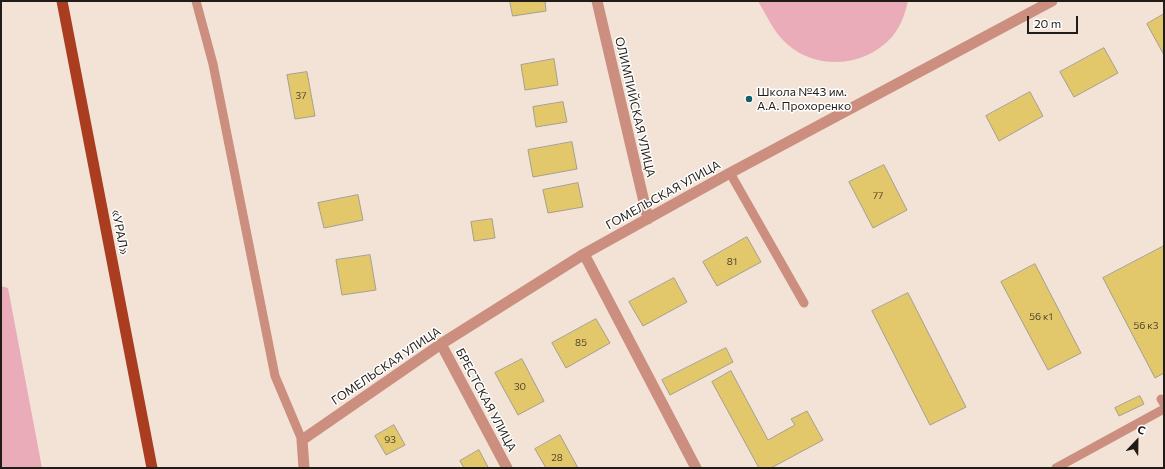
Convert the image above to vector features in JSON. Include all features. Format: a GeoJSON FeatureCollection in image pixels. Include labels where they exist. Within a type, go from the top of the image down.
{"type":"FeatureCollection","features":[{"type":"Feature","properties":{"kind":"main road","name":"«УРАЛ»"},"geometry":{"type":"LineString","coordinates":[[62,1],[152,468]]}},
{"type":"Feature","properties":{"kind":"street","name":"ОЛИМПИЙСКАЯ УЛИЦА"},"geometry":{"type":"LineString","coordinates":[[597,1],[648,219]]}},
{"type":"Feature","properties":{"kind":"street","name":"ГОМЕЛЬСКАЯ УЛИЦА"},"geometry":{"type":"LineString","coordinates":[[302,440],[441,344],[584,254],[730,173],[1052,1]]}},
{"type":"Feature","properties":{"kind":"street"},"geometry":{"type":"LineString","coordinates":[[584,254],[696,468]]}},
{"type":"Feature","properties":{"kind":"street","name":"БРЕСТСКАЯ УЛИЦА"},"geometry":{"type":"LineString","coordinates":[[441,344],[507,468]]}},
{"type":"Feature","properties":{"kind":"street"},"geometry":{"type":"LineString","coordinates":[[302,440],[304,468]]}},
{"type":"Feature","properties":{"kind":"lane"},"geometry":{"type":"LineString","coordinates":[[196,1],[213,64],[275,376],[302,440]]}},
{"type":"Feature","properties":{"kind":"lane"},"geometry":{"type":"LineString","coordinates":[[730,173],[804,303]]}},
{"type":"Feature","properties":{"kind":"lane"},"geometry":{"type":"LineString","coordinates":[[1056,468],[1164,409]]}},
{"type":"Feature","properties":{"kind":"shaded area"},"geometry":{"type":"Polygon","coordinates":[[[758,1],[908,1],[898,29],[881,47],[868,55],[855,60],[826,62],[812,59],[799,53],[782,40],[774,30],[758,1]]]}},
{"type":"Feature","properties":{"kind":"shaded area"},"geometry":{"type":"Polygon","coordinates":[[[1,286],[8,288],[42,468],[1,468],[1,286]]]}},
{"type":"Feature","properties":{"kind":"building"},"geometry":{"type":"Polygon","coordinates":[[[510,1],[545,1],[546,11],[513,16],[510,1]]]}},
{"type":"Feature","properties":{"kind":"building"},"geometry":{"type":"Polygon","coordinates":[[[1164,14],[1164,55],[1147,24],[1164,14]]]}},
{"type":"Feature","properties":{"kind":"building"},"geometry":{"type":"Polygon","coordinates":[[[1104,48],[1118,73],[1074,97],[1060,72],[1104,48]]]}},
{"type":"Feature","properties":{"kind":"building"},"geometry":{"type":"Polygon","coordinates":[[[554,59],[558,85],[525,90],[521,65],[554,59]]]}},
{"type":"Feature","properties":{"kind":"building"},"geometry":{"type":"Polygon","coordinates":[[[307,72],[315,116],[295,119],[287,75],[307,72]]]}},
{"type":"Feature","properties":{"kind":"building"},"geometry":{"type":"Polygon","coordinates":[[[1030,92],[1043,116],[999,141],[986,116],[1030,92]]]}},
{"type":"Feature","properties":{"kind":"building"},"geometry":{"type":"Polygon","coordinates":[[[563,102],[567,122],[536,127],[533,107],[563,102]]]}},
{"type":"Feature","properties":{"kind":"building"},"geometry":{"type":"Polygon","coordinates":[[[572,142],[577,169],[533,177],[528,150],[572,142]]]}},
{"type":"Feature","properties":{"kind":"building"},"geometry":{"type":"Polygon","coordinates":[[[884,165],[907,210],[873,228],[849,182],[884,165]]]}},
{"type":"Feature","properties":{"kind":"building"},"geometry":{"type":"Polygon","coordinates":[[[578,183],[583,207],[548,213],[543,190],[578,183]]]}},
{"type":"Feature","properties":{"kind":"building"},"geometry":{"type":"Polygon","coordinates":[[[358,195],[363,220],[324,228],[318,203],[358,195]]]}},
{"type":"Feature","properties":{"kind":"building"},"geometry":{"type":"Polygon","coordinates":[[[492,219],[495,238],[474,241],[471,222],[492,219]]]}},
{"type":"Feature","properties":{"kind":"building"},"geometry":{"type":"Polygon","coordinates":[[[747,237],[761,262],[717,286],[703,262],[747,237]]]}},
{"type":"Feature","properties":{"kind":"building"},"geometry":{"type":"Polygon","coordinates":[[[1164,246],[1164,373],[1155,378],[1103,278],[1164,246]]]}},
{"type":"Feature","properties":{"kind":"building"},"geometry":{"type":"Polygon","coordinates":[[[370,255],[376,290],[342,295],[336,260],[370,255]]]}},
{"type":"Feature","properties":{"kind":"building"},"geometry":{"type":"Polygon","coordinates":[[[1035,264],[1081,353],[1048,370],[1001,282],[1035,264]]]}},
{"type":"Feature","properties":{"kind":"building"},"geometry":{"type":"Polygon","coordinates":[[[674,278],[687,302],[643,326],[629,302],[674,278]]]}},
{"type":"Feature","properties":{"kind":"building"},"geometry":{"type":"Polygon","coordinates":[[[908,293],[966,407],[930,425],[872,311],[908,293]]]}},
{"type":"Feature","properties":{"kind":"building"},"geometry":{"type":"Polygon","coordinates":[[[596,319],[610,343],[566,368],[552,343],[596,319]]]}},
{"type":"Feature","properties":{"kind":"building"},"geometry":{"type":"Polygon","coordinates":[[[726,348],[733,362],[670,395],[662,380],[726,348]]]}},
{"type":"Feature","properties":{"kind":"building"},"geometry":{"type":"Polygon","coordinates":[[[522,359],[544,401],[518,415],[495,373],[522,359]]]}},
{"type":"Feature","properties":{"kind":"building"},"geometry":{"type":"Polygon","coordinates":[[[731,371],[768,440],[795,425],[791,419],[807,411],[823,440],[771,468],[759,468],[712,382],[731,371]]]}},
{"type":"Feature","properties":{"kind":"building"},"geometry":{"type":"Polygon","coordinates":[[[1140,396],[1144,404],[1119,416],[1115,408],[1140,396]]]}},
{"type":"Feature","properties":{"kind":"building"},"geometry":{"type":"Polygon","coordinates":[[[394,425],[405,445],[386,455],[375,436],[394,425]]]}},
{"type":"Feature","properties":{"kind":"building"},"geometry":{"type":"Polygon","coordinates":[[[560,435],[578,468],[546,468],[535,449],[560,435]]]}},
{"type":"Feature","properties":{"kind":"building"},"geometry":{"type":"Polygon","coordinates":[[[479,450],[488,467],[464,468],[460,461],[479,450]]]}},
{"type":"Feature","properties":{"kind":"place","name":"Школа №43 им. А.А. Прохоренко"},"geometry":{"type":"Point","coordinates":[749,99]}}]}
